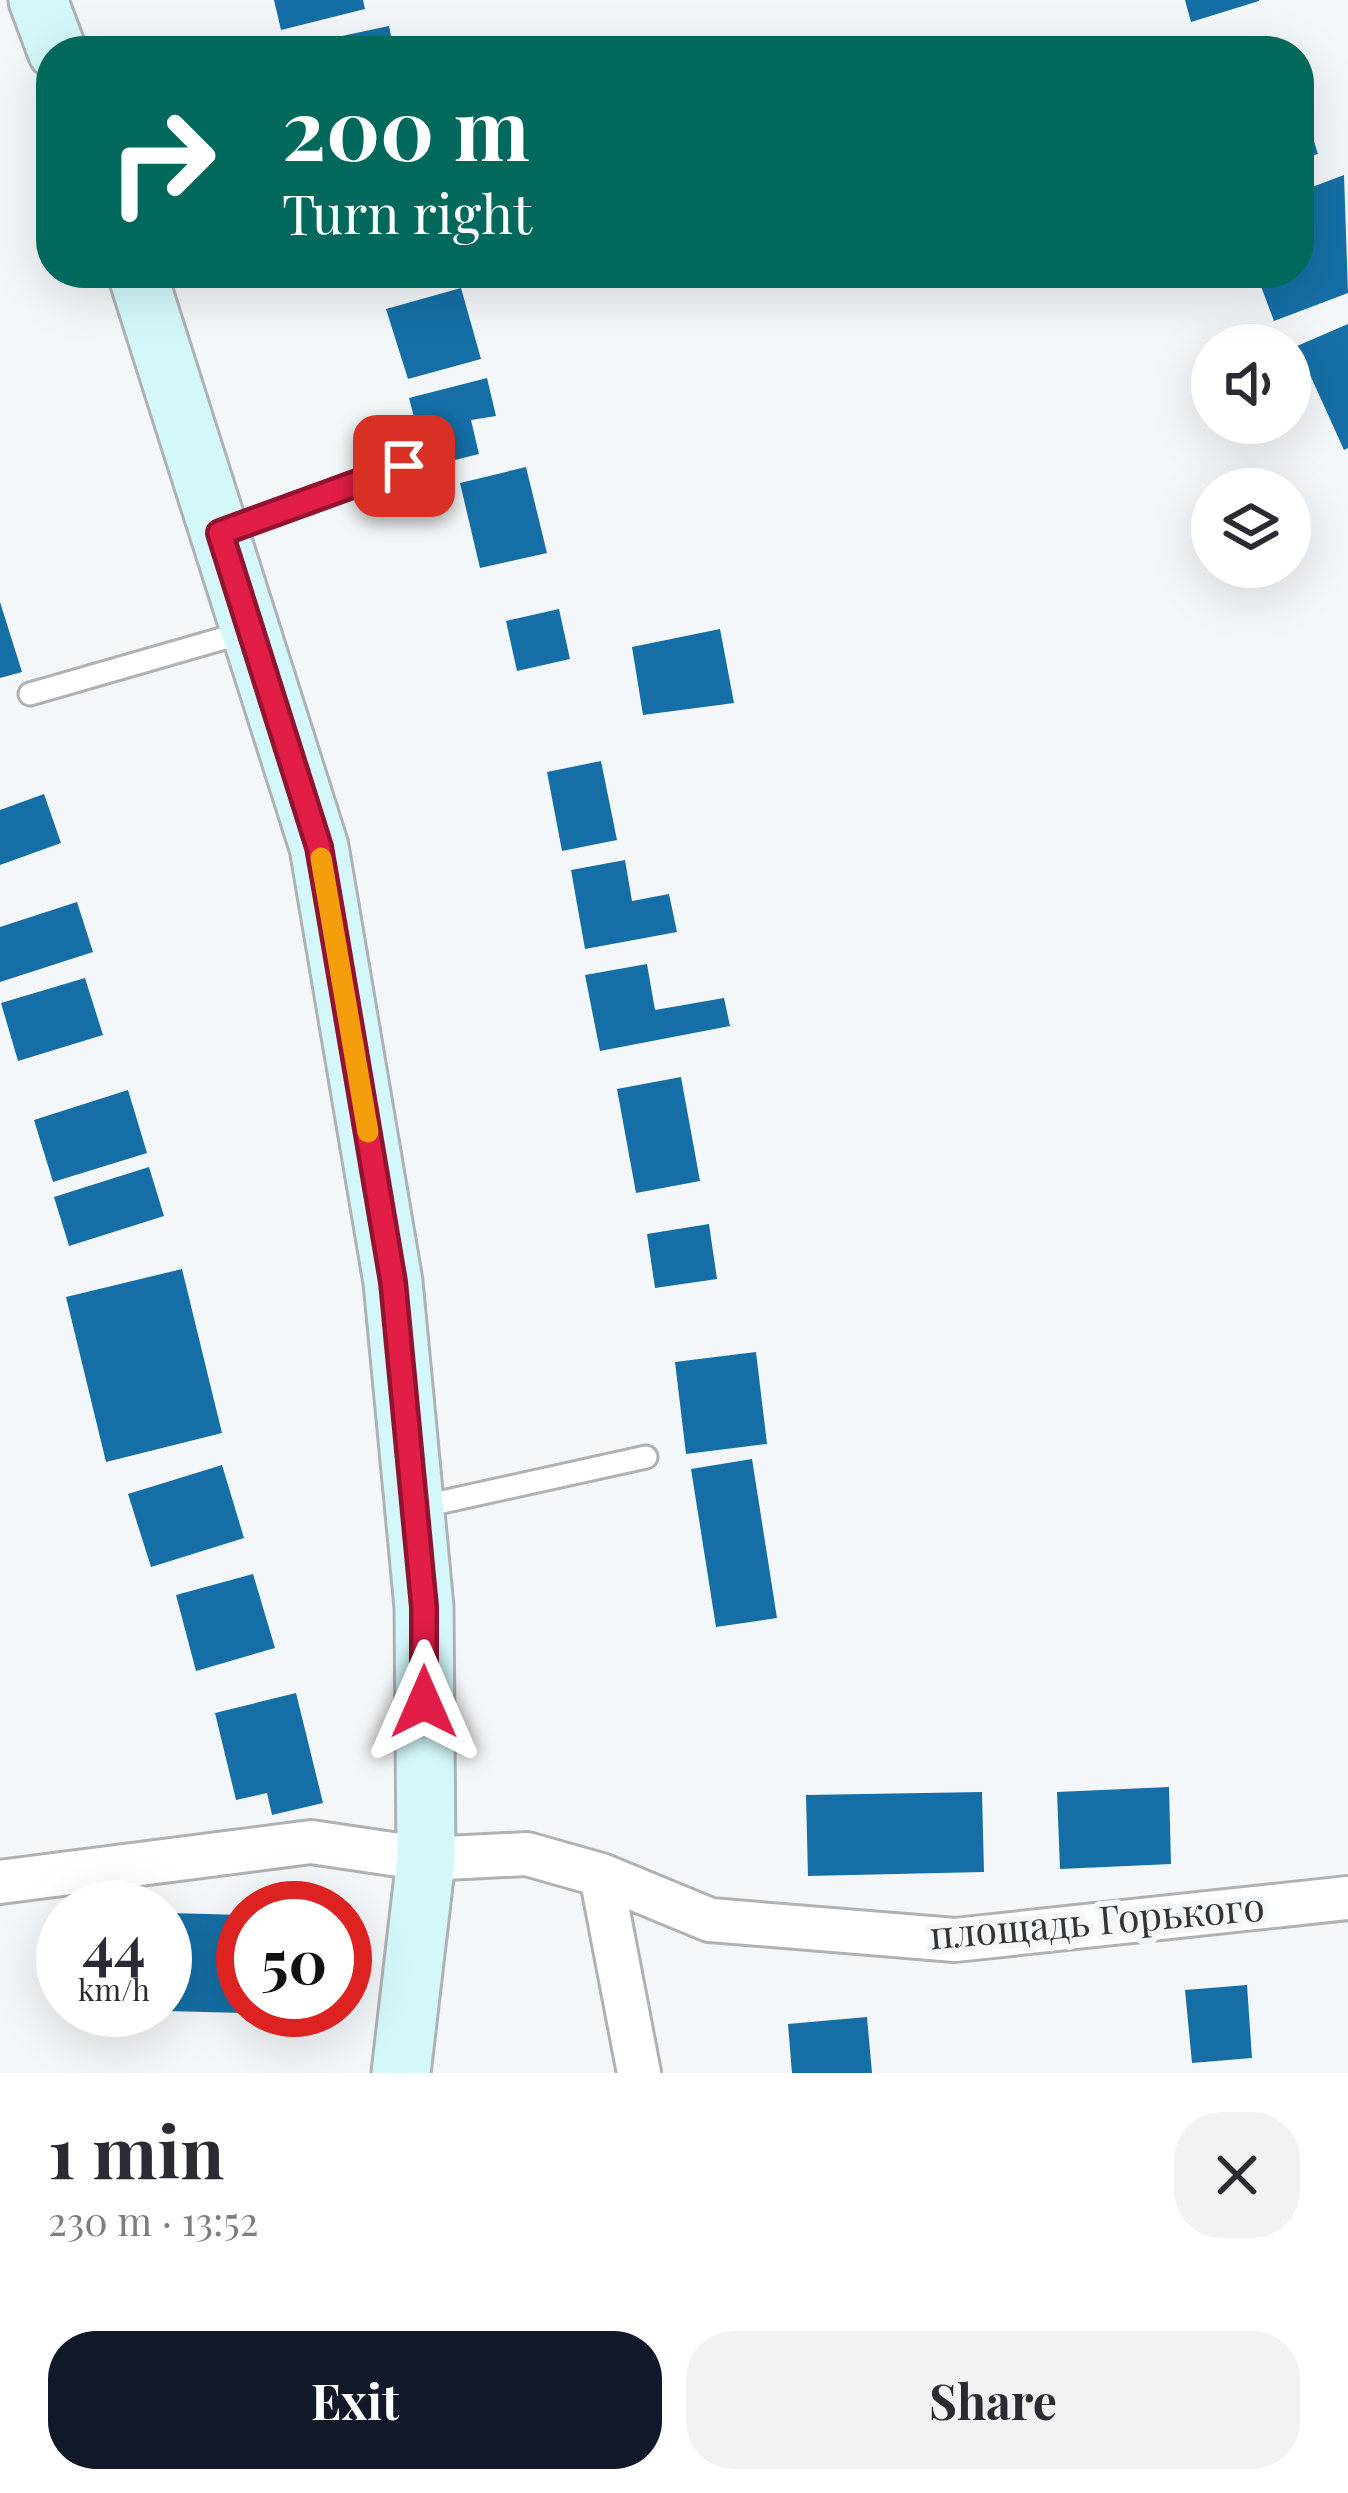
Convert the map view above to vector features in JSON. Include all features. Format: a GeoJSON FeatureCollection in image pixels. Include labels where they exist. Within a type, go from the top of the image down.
{"type":"FeatureCollection","features":[{"type":"Feature","properties":{"kind":"main road"},"geometry":{"type":"LineString","coordinates":[[38,0],[51,36]]}},
{"type":"Feature","properties":{"kind":"main road"},"geometry":{"type":"LineString","coordinates":[[142,288],[319,847],[393,1282],[424,1607],[426,1859],[401,2073]]}},
{"type":"Feature","properties":{"kind":"street","name":"площадь Горького"},"geometry":{"type":"LineString","coordinates":[[0,1882],[311,1842],[426,1859],[527,1854],[601,1875],[710,1920],[955,1940],[1348,1898]]}},
{"type":"Feature","properties":{"kind":"street"},"geometry":{"type":"LineString","coordinates":[[601,1875],[639,2073]]}},
{"type":"Feature","properties":{"kind":"lane"},"geometry":{"type":"LineString","coordinates":[[220,533],[404,466]]}},
{"type":"Feature","properties":{"kind":"lane"},"geometry":{"type":"LineString","coordinates":[[30,694],[250,631]]}},
{"type":"Feature","properties":{"kind":"lane"},"geometry":{"type":"LineString","coordinates":[[415,1508],[646,1457]]}},
{"type":"Feature","properties":{"kind":"building"},"geometry":{"type":"Polygon","coordinates":[[[274,0],[363,0],[365,9],[281,30],[274,0]]]}},
{"type":"Feature","properties":{"kind":"building"},"geometry":{"type":"Polygon","coordinates":[[[1185,0],[1259,0],[1259,1],[1191,22],[1185,0]]]}},
{"type":"Feature","properties":{"kind":"building"},"geometry":{"type":"Polygon","coordinates":[[[389,26],[391,36],[342,36],[389,26]]]}},
{"type":"Feature","properties":{"kind":"building"},"geometry":{"type":"Polygon","coordinates":[[[1344,175],[1348,293],[1274,321],[1262,288],[1314,288],[1314,186],[1344,175]]]}},
{"type":"Feature","properties":{"kind":"building"},"geometry":{"type":"Polygon","coordinates":[[[461,288],[481,359],[408,379],[386,309],[461,288]]]}},
{"type":"Feature","properties":{"kind":"building"},"geometry":{"type":"Polygon","coordinates":[[[1348,324],[1348,448],[1344,450],[1311,377],[1311,340],[1348,324]]]}},
{"type":"Feature","properties":{"kind":"building"},"geometry":{"type":"Polygon","coordinates":[[[487,378],[496,416],[471,420],[479,454],[427,467],[409,398],[487,378]]]}},
{"type":"Feature","properties":{"kind":"building"},"geometry":{"type":"Polygon","coordinates":[[[526,467],[547,553],[480,568],[460,483],[526,467]]]}},
{"type":"Feature","properties":{"kind":"building"},"geometry":{"type":"Polygon","coordinates":[[[0,602],[22,672],[0,678],[0,602]]]}},
{"type":"Feature","properties":{"kind":"building"},"geometry":{"type":"Polygon","coordinates":[[[559,609],[570,659],[517,671],[506,621],[559,609]]]}},
{"type":"Feature","properties":{"kind":"building"},"geometry":{"type":"Polygon","coordinates":[[[720,629],[734,703],[643,715],[632,647],[720,629]]]}},
{"type":"Feature","properties":{"kind":"building"},"geometry":{"type":"Polygon","coordinates":[[[601,761],[617,840],[562,851],[547,772],[601,761]]]}},
{"type":"Feature","properties":{"kind":"building"},"geometry":{"type":"Polygon","coordinates":[[[44,794],[61,843],[0,865],[0,810],[44,794]]]}},
{"type":"Feature","properties":{"kind":"building"},"geometry":{"type":"Polygon","coordinates":[[[625,860],[632,901],[669,894],[677,932],[585,949],[571,870],[625,860]]]}},
{"type":"Feature","properties":{"kind":"building"},"geometry":{"type":"Polygon","coordinates":[[[77,902],[93,952],[0,982],[0,927],[77,902]]]}},
{"type":"Feature","properties":{"kind":"building"},"geometry":{"type":"Polygon","coordinates":[[[647,964],[655,1010],[724,998],[730,1026],[600,1051],[585,975],[647,964]]]}},
{"type":"Feature","properties":{"kind":"building"},"geometry":{"type":"Polygon","coordinates":[[[85,978],[103,1035],[18,1061],[1,1003],[85,978]]]}},
{"type":"Feature","properties":{"kind":"building"},"geometry":{"type":"Polygon","coordinates":[[[681,1077],[700,1181],[636,1193],[617,1089],[681,1077]]]}},
{"type":"Feature","properties":{"kind":"building"},"geometry":{"type":"Polygon","coordinates":[[[128,1090],[147,1153],[53,1182],[34,1120],[128,1090]]]}},
{"type":"Feature","properties":{"kind":"building"},"geometry":{"type":"Polygon","coordinates":[[[149,1167],[164,1216],[69,1246],[54,1197],[149,1167]]]}},
{"type":"Feature","properties":{"kind":"building"},"geometry":{"type":"Polygon","coordinates":[[[709,1224],[717,1279],[655,1288],[647,1234],[709,1224]]]}},
{"type":"Feature","properties":{"kind":"building"},"geometry":{"type":"Polygon","coordinates":[[[182,1269],[222,1433],[106,1462],[66,1297],[182,1269]]]}},
{"type":"Feature","properties":{"kind":"building"},"geometry":{"type":"Polygon","coordinates":[[[756,1352],[767,1444],[686,1454],[675,1362],[756,1352]]]}},
{"type":"Feature","properties":{"kind":"building"},"geometry":{"type":"Polygon","coordinates":[[[752,1459],[777,1618],[716,1627],[691,1469],[752,1459]]]}},
{"type":"Feature","properties":{"kind":"building"},"geometry":{"type":"Polygon","coordinates":[[[222,1465],[244,1538],[151,1567],[128,1494],[222,1465]]]}},
{"type":"Feature","properties":{"kind":"building"},"geometry":{"type":"Polygon","coordinates":[[[253,1574],[275,1648],[196,1671],[176,1595],[253,1574]]]}},
{"type":"Feature","properties":{"kind":"building"},"geometry":{"type":"Polygon","coordinates":[[[296,1693],[323,1803],[272,1815],[267,1793],[236,1800],[215,1713],[296,1693]]]}},
{"type":"Feature","properties":{"kind":"building"},"geometry":{"type":"Polygon","coordinates":[[[1169,1787],[1171,1864],[1060,1869],[1057,1792],[1169,1787]]]}},
{"type":"Feature","properties":{"kind":"building"},"geometry":{"type":"Polygon","coordinates":[[[982,1792],[984,1872],[808,1876],[806,1795],[982,1792]]]}},
{"type":"Feature","properties":{"kind":"building"},"geometry":{"type":"Polygon","coordinates":[[[192,1914],[216,1914],[216,2012],[192,2012],[192,1914]]]}},
{"type":"Feature","properties":{"kind":"building"},"geometry":{"type":"Polygon","coordinates":[[[1247,1985],[1252,2058],[1192,2063],[1185,1990],[1247,1985]]]}},
{"type":"Feature","properties":{"kind":"building"},"geometry":{"type":"Polygon","coordinates":[[[867,2017],[872,2073],[792,2073],[788,2024],[867,2017]]]}},
{"type":"Feature","properties":{"kind":"slow traffic"},"geometry":{"type":"LineString","coordinates":[[321,858],[368,1132]]}},
{"type":"Feature","properties":{"kind":"route"},"geometry":{"type":"LineString","coordinates":[[404,466],[220,533],[319,847],[393,1282],[424,1607],[424,1702]]}}]}
